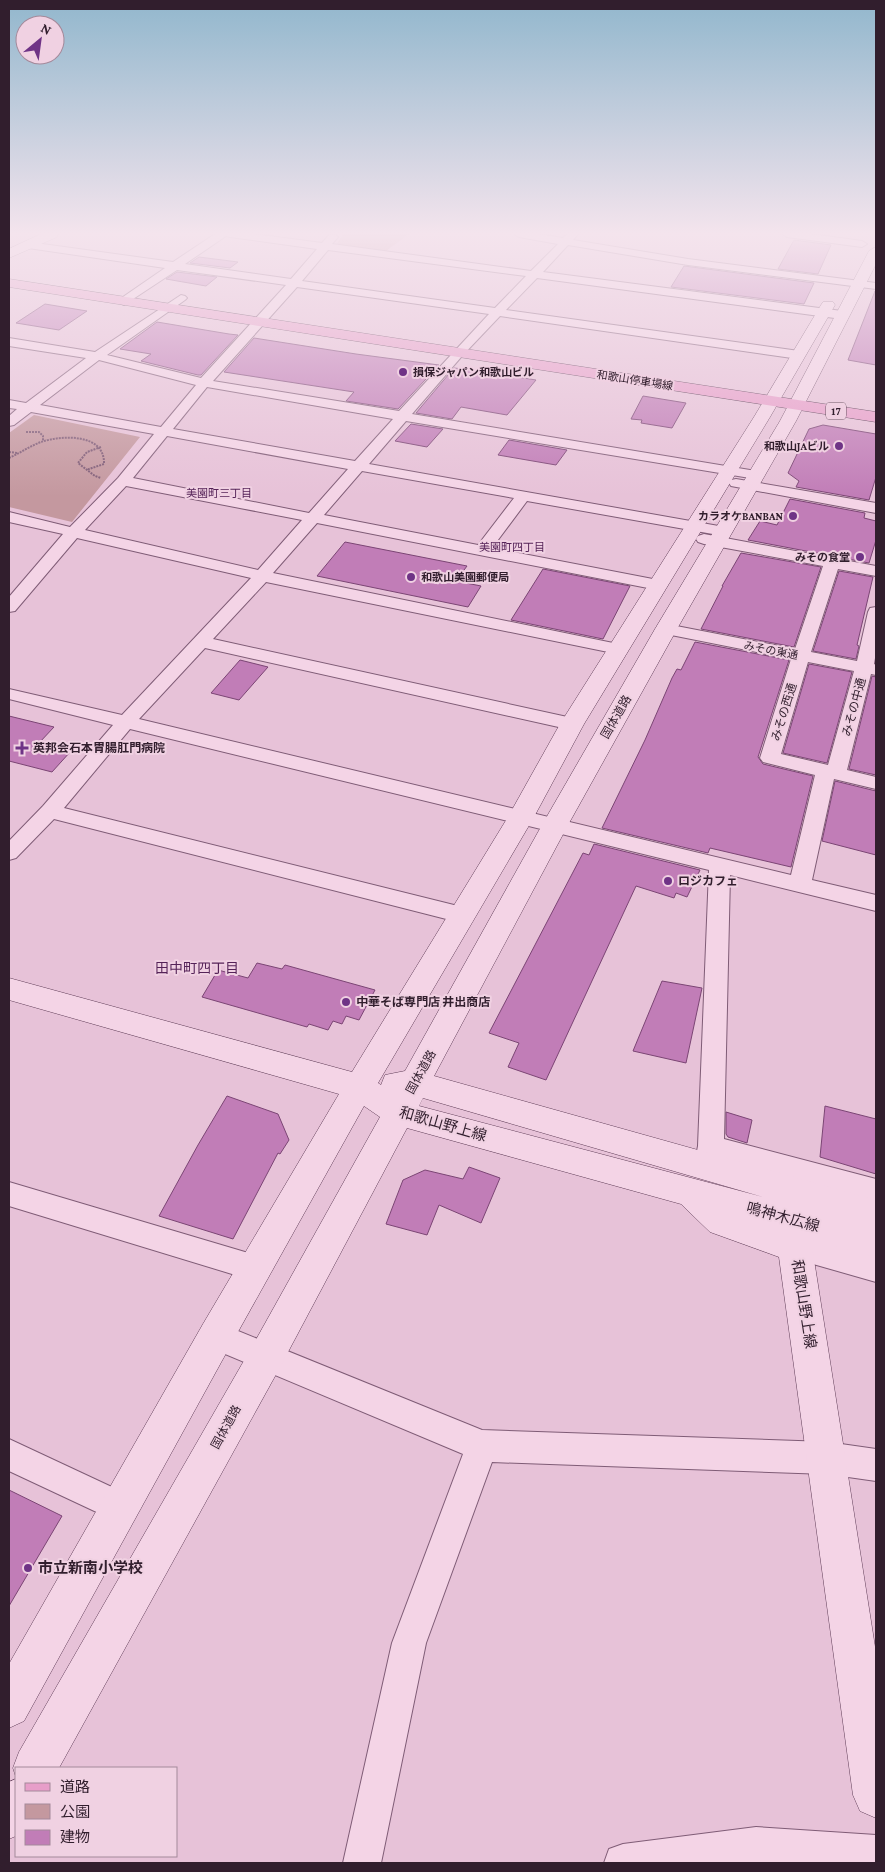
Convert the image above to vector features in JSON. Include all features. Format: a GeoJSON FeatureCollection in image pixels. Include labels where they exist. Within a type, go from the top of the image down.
{"type":"FeatureCollection","features":[{"type":"Feature","properties":{"kind":"main road","name":"和歌山停車場線"},"geometry":{"type":"LineString","coordinates":[[288,321],[458,353],[783,393],[876,417]]}},
{"type":"Feature","properties":{"kind":"main road","name":"和歌山停車場線"},"geometry":{"type":"LineString","coordinates":[[304,321],[520,347]]}},
{"type":"Feature","properties":{"kind":"main road","name":"和歌山停車場線"},"geometry":{"type":"LineString","coordinates":[[783,393],[823,392]]}},
{"type":"Feature","properties":{"kind":"street"},"geometry":{"type":"LineString","coordinates":[[9,422],[97,356],[148,321]]}},
{"type":"Feature","properties":{"kind":"street"},"geometry":{"type":"LineString","coordinates":[[9,607],[73,533],[123,481],[204,383],[261,321]]}},
{"type":"Feature","properties":{"kind":"street"},"geometry":{"type":"LineString","coordinates":[[9,853],[50,810],[126,722],[262,576],[458,353],[490,321]]}},
{"type":"Feature","properties":{"kind":"street"},"geometry":{"type":"LineString","coordinates":[[564,321],[799,355]]}},
{"type":"Feature","properties":{"kind":"street"},"geometry":{"type":"LineString","coordinates":[[783,393],[799,355],[819,321]]}},
{"type":"Feature","properties":{"kind":"street"},"geometry":{"type":"LineString","coordinates":[[783,393],[837,321]]}},
{"type":"Feature","properties":{"kind":"street"},"geometry":{"type":"LineString","coordinates":[[9,342],[97,356],[204,383],[402,416],[740,478],[876,508]]}},
{"type":"Feature","properties":{"kind":"street","name":"国体道路"},"geometry":{"type":"LineString","coordinates":[[36,1767],[266,1357],[555,825],[666,629],[706,534],[740,478],[783,393]]}},
{"type":"Feature","properties":{"kind":"street"},"geometry":{"type":"LineString","coordinates":[[9,404],[523,496],[876,571]]}},
{"type":"Feature","properties":{"kind":"street"},"geometry":{"type":"LineString","coordinates":[[123,481],[658,585]]}},
{"type":"Feature","properties":{"kind":"street"},"geometry":{"type":"LineString","coordinates":[[482,551],[523,496]]}},
{"type":"Feature","properties":{"kind":"street"},"geometry":{"type":"LineString","coordinates":[[9,517],[262,576],[618,649]]}},
{"type":"Feature","properties":{"kind":"street","name":"国体道路"},"geometry":{"type":"LineString","coordinates":[[9,1706],[216,1336],[360,1087],[522,816],[572,724],[658,585],[706,534]]}},
{"type":"Feature","properties":{"kind":"street","name":"みその西通"},"geometry":{"type":"LineString","coordinates":[[832,563],[770,758],[876,783]]}},
{"type":"Feature","properties":{"kind":"street","name":"みその中通"},"geometry":{"type":"LineString","coordinates":[[800,884],[831,772],[870,669],[876,612]]}},
{"type":"Feature","properties":{"kind":"street","name":"みその東通"},"geometry":{"type":"LineString","coordinates":[[666,629],[870,669]]}},
{"type":"Feature","properties":{"kind":"street"},"geometry":{"type":"LineString","coordinates":[[201,642],[572,724]]}},
{"type":"Feature","properties":{"kind":"street"},"geometry":{"type":"LineString","coordinates":[[9,694],[522,816],[876,904]]}},
{"type":"Feature","properties":{"kind":"street"},"geometry":{"type":"LineString","coordinates":[[50,810],[462,916]]}},
{"type":"Feature","properties":{"kind":"street"},"geometry":{"type":"LineString","coordinates":[[720,865],[703,1168],[876,1191]]}},
{"type":"Feature","properties":{"kind":"street","name":"和歌山野上線"},"geometry":{"type":"LineString","coordinates":[[9,989],[360,1087],[398,1113],[703,1168]]}},
{"type":"Feature","properties":{"kind":"street","name":"和歌山野上線"},"geometry":{"type":"LineString","coordinates":[[360,1087],[415,1083],[703,1168]]}},
{"type":"Feature","properties":{"kind":"street","name":"和歌山野上線"},"geometry":{"type":"LineString","coordinates":[[703,1168],[722,1221],[795,1247],[876,1795]]}},
{"type":"Feature","properties":{"kind":"street","name":"鳴神木広線"},"geometry":{"type":"LineString","coordinates":[[703,1168],[876,1215]]}},
{"type":"Feature","properties":{"kind":"street","name":"鳴神木広線"},"geometry":{"type":"LineString","coordinates":[[703,1168],[876,1242]]}},
{"type":"Feature","properties":{"kind":"street"},"geometry":{"type":"LineString","coordinates":[[9,1194],[255,1268]]}},
{"type":"Feature","properties":{"kind":"street"},"geometry":{"type":"LineString","coordinates":[[795,1247],[876,1269]]}},
{"type":"Feature","properties":{"kind":"street"},"geometry":{"type":"LineString","coordinates":[[216,1336],[482,1446],[827,1458],[876,1465]]}},
{"type":"Feature","properties":{"kind":"street"},"geometry":{"type":"LineString","coordinates":[[362,1863],[409,1643],[482,1446]]}},
{"type":"Feature","properties":{"kind":"street"},"geometry":{"type":"LineString","coordinates":[[9,1455],[120,1507]]}},
{"type":"Feature","properties":{"kind":"street"},"geometry":{"type":"LineString","coordinates":[[9,1816],[15,1804]]}},
{"type":"Feature","properties":{"kind":"street"},"geometry":{"type":"LineString","coordinates":[[623,1863],[756,1846],[876,1854]]}},
{"type":"Feature","properties":{"kind":"path"},"geometry":{"type":"LineString","coordinates":[[25,432],[38,432],[44,436],[42,441]]}},
{"type":"Feature","properties":{"kind":"path"},"geometry":{"type":"LineString","coordinates":[[9,458],[42,441],[71,438],[91,442],[102,447],[106,456],[104,464],[86,470]]}},
{"type":"Feature","properties":{"kind":"path"},"geometry":{"type":"LineString","coordinates":[[102,447],[88,450],[81,456],[78,463],[86,470],[102,478]]}},
{"type":"Feature","properties":{"kind":"path"},"geometry":{"type":"LineString","coordinates":[[9,452],[19,453]]}},
{"type":"Feature","properties":{"kind":"green space"},"geometry":{"type":"Polygon","coordinates":[[[34,415],[140,437],[72,522],[9,507],[9,433],[34,415]]]}},
{"type":"Feature","properties":{"kind":"building"},"geometry":{"type":"Polygon","coordinates":[[[19,321],[72,321],[59,330],[16,323],[19,321]]]}},
{"type":"Feature","properties":{"kind":"building"},"geometry":{"type":"Polygon","coordinates":[[[863,321],[875,321],[876,365],[848,360],[863,321]]]}},
{"type":"Feature","properties":{"kind":"building"},"geometry":{"type":"Polygon","coordinates":[[[157,322],[238,335],[201,375],[198,375],[141,361],[151,354],[120,349],[157,322]]]}},
{"type":"Feature","properties":{"kind":"building"},"geometry":{"type":"Polygon","coordinates":[[[254,338],[439,365],[398,409],[346,401],[354,392],[224,372],[254,338]]]}},
{"type":"Feature","properties":{"kind":"building"},"geometry":{"type":"Polygon","coordinates":[[[454,368],[536,380],[507,415],[461,407],[452,419],[416,413],[454,368]]]}},
{"type":"Feature","properties":{"kind":"building"},"geometry":{"type":"Polygon","coordinates":[[[643,396],[686,403],[672,428],[641,423],[642,420],[631,419],[643,396]]]}},
{"type":"Feature","properties":{"kind":"building"},"geometry":{"type":"Polygon","coordinates":[[[411,424],[443,429],[427,447],[395,441],[411,424]]]}},
{"type":"Feature","properties":{"kind":"building"},"geometry":{"type":"Polygon","coordinates":[[[823,425],[876,434],[876,477],[869,500],[796,487],[799,481],[788,473],[809,429],[823,425]]]}},
{"type":"Feature","properties":{"kind":"building"},"geometry":{"type":"Polygon","coordinates":[[[509,440],[567,450],[556,465],[498,455],[509,440]]]}},
{"type":"Feature","properties":{"kind":"building"},"geometry":{"type":"Polygon","coordinates":[[[790,499],[865,513],[864,518],[876,521],[876,540],[869,563],[748,540],[760,521],[777,525],[790,499]]]}},
{"type":"Feature","properties":{"kind":"building"},"geometry":{"type":"Polygon","coordinates":[[[345,542],[467,566],[456,581],[481,586],[468,607],[317,576],[345,542]]]}},
{"type":"Feature","properties":{"kind":"building"},"geometry":{"type":"Polygon","coordinates":[[[741,553],[821,567],[794,647],[701,629],[741,553]]]}},
{"type":"Feature","properties":{"kind":"building"},"geometry":{"type":"Polygon","coordinates":[[[543,569],[630,586],[603,639],[511,620],[543,569]]]}},
{"type":"Feature","properties":{"kind":"building"},"geometry":{"type":"Polygon","coordinates":[[[839,571],[873,577],[857,645],[859,646],[856,659],[813,651],[839,571]]]}},
{"type":"Feature","properties":{"kind":"building"},"geometry":{"type":"Polygon","coordinates":[[[695,642],[789,660],[758,757],[763,764],[813,776],[791,867],[710,848],[708,853],[602,828],[645,740],[672,678],[677,669],[681,670],[695,642]]]}},
{"type":"Feature","properties":{"kind":"building"},"geometry":{"type":"Polygon","coordinates":[[[240,660],[268,667],[239,700],[211,693],[240,660]]]}},
{"type":"Feature","properties":{"kind":"building"},"geometry":{"type":"Polygon","coordinates":[[[809,664],[852,672],[827,763],[783,753],[809,664]]]}},
{"type":"Feature","properties":{"kind":"building"},"geometry":{"type":"Polygon","coordinates":[[[872,676],[876,677],[876,775],[849,769],[872,676]]]}},
{"type":"Feature","properties":{"kind":"building"},"geometry":{"type":"Polygon","coordinates":[[[9,716],[54,727],[39,743],[71,751],[52,772],[9,761],[9,716]]]}},
{"type":"Feature","properties":{"kind":"building"},"geometry":{"type":"Polygon","coordinates":[[[835,781],[876,791],[876,855],[822,841],[835,781]]]}},
{"type":"Feature","properties":{"kind":"building"},"geometry":{"type":"Polygon","coordinates":[[[594,844],[700,870],[687,897],[676,893],[674,898],[636,886],[546,1080],[508,1067],[519,1043],[489,1033],[583,853],[589,855],[594,844]]]}},
{"type":"Feature","properties":{"kind":"building"},"geometry":{"type":"Polygon","coordinates":[[[257,963],[282,969],[285,965],[375,990],[359,1020],[346,1016],[342,1024],[333,1021],[328,1030],[309,1024],[307,1027],[202,997],[218,970],[248,978],[257,963]]]}},
{"type":"Feature","properties":{"kind":"building"},"geometry":{"type":"Polygon","coordinates":[[[662,981],[702,988],[686,1063],[633,1051],[662,981]]]}},
{"type":"Feature","properties":{"kind":"building"},"geometry":{"type":"Polygon","coordinates":[[[227,1096],[278,1114],[289,1140],[280,1154],[278,1153],[233,1239],[159,1216],[227,1096]]]}},
{"type":"Feature","properties":{"kind":"building"},"geometry":{"type":"Polygon","coordinates":[[[825,1106],[876,1119],[876,1174],[820,1157],[825,1106]]]}},
{"type":"Feature","properties":{"kind":"building"},"geometry":{"type":"Polygon","coordinates":[[[726,1112],[752,1120],[747,1143],[728,1137],[726,1134],[726,1112]]]}},
{"type":"Feature","properties":{"kind":"building"},"geometry":{"type":"Polygon","coordinates":[[[469,1167],[500,1178],[481,1223],[439,1205],[427,1235],[386,1224],[403,1180],[425,1170],[463,1179],[469,1167]]]}},
{"type":"Feature","properties":{"kind":"building"},"geometry":{"type":"Polygon","coordinates":[[[9,1490],[62,1516],[9,1606],[9,1490]]]}},
{"type":"Feature","properties":{"kind":"place","name":"損保ジャパン和歌山ビル"},"geometry":{"type":"Point","coordinates":[403,372]}},
{"type":"Feature","properties":{"kind":"place","name":"和歌山JAビル"},"geometry":{"type":"Point","coordinates":[839,446]}},
{"type":"Feature","properties":{"kind":"place","name":"カラオケBANBAN"},"geometry":{"type":"Point","coordinates":[793,516]}},
{"type":"Feature","properties":{"kind":"place","name":"みその食堂"},"geometry":{"type":"Point","coordinates":[860,557]}},
{"type":"Feature","properties":{"kind":"place","name":"和歌山美園郵便局"},"geometry":{"type":"Point","coordinates":[411,577]}},
{"type":"Feature","properties":{"kind":"place","name":"英邦会石本胃腸肛門病院"},"geometry":{"type":"Point","coordinates":[22,748]}},
{"type":"Feature","properties":{"kind":"place","name":"ロジカフェ"},"geometry":{"type":"Point","coordinates":[668,881]}},
{"type":"Feature","properties":{"kind":"place","name":"中華そば専門店 井出商店"},"geometry":{"type":"Point","coordinates":[346,1002]}},
{"type":"Feature","properties":{"kind":"place","name":"市立新南小学校"},"geometry":{"type":"Point","coordinates":[28,1568]}},
{"type":"Feature","properties":{"kind":"district","name":"美園町三丁目"},"geometry":{"type":"Point","coordinates":[219,493]}},
{"type":"Feature","properties":{"kind":"district","name":"美園町四丁目"},"geometry":{"type":"Point","coordinates":[512,547]}},
{"type":"Feature","properties":{"kind":"district","name":"田中町四丁目"},"geometry":{"type":"Point","coordinates":[197,968]}}]}
